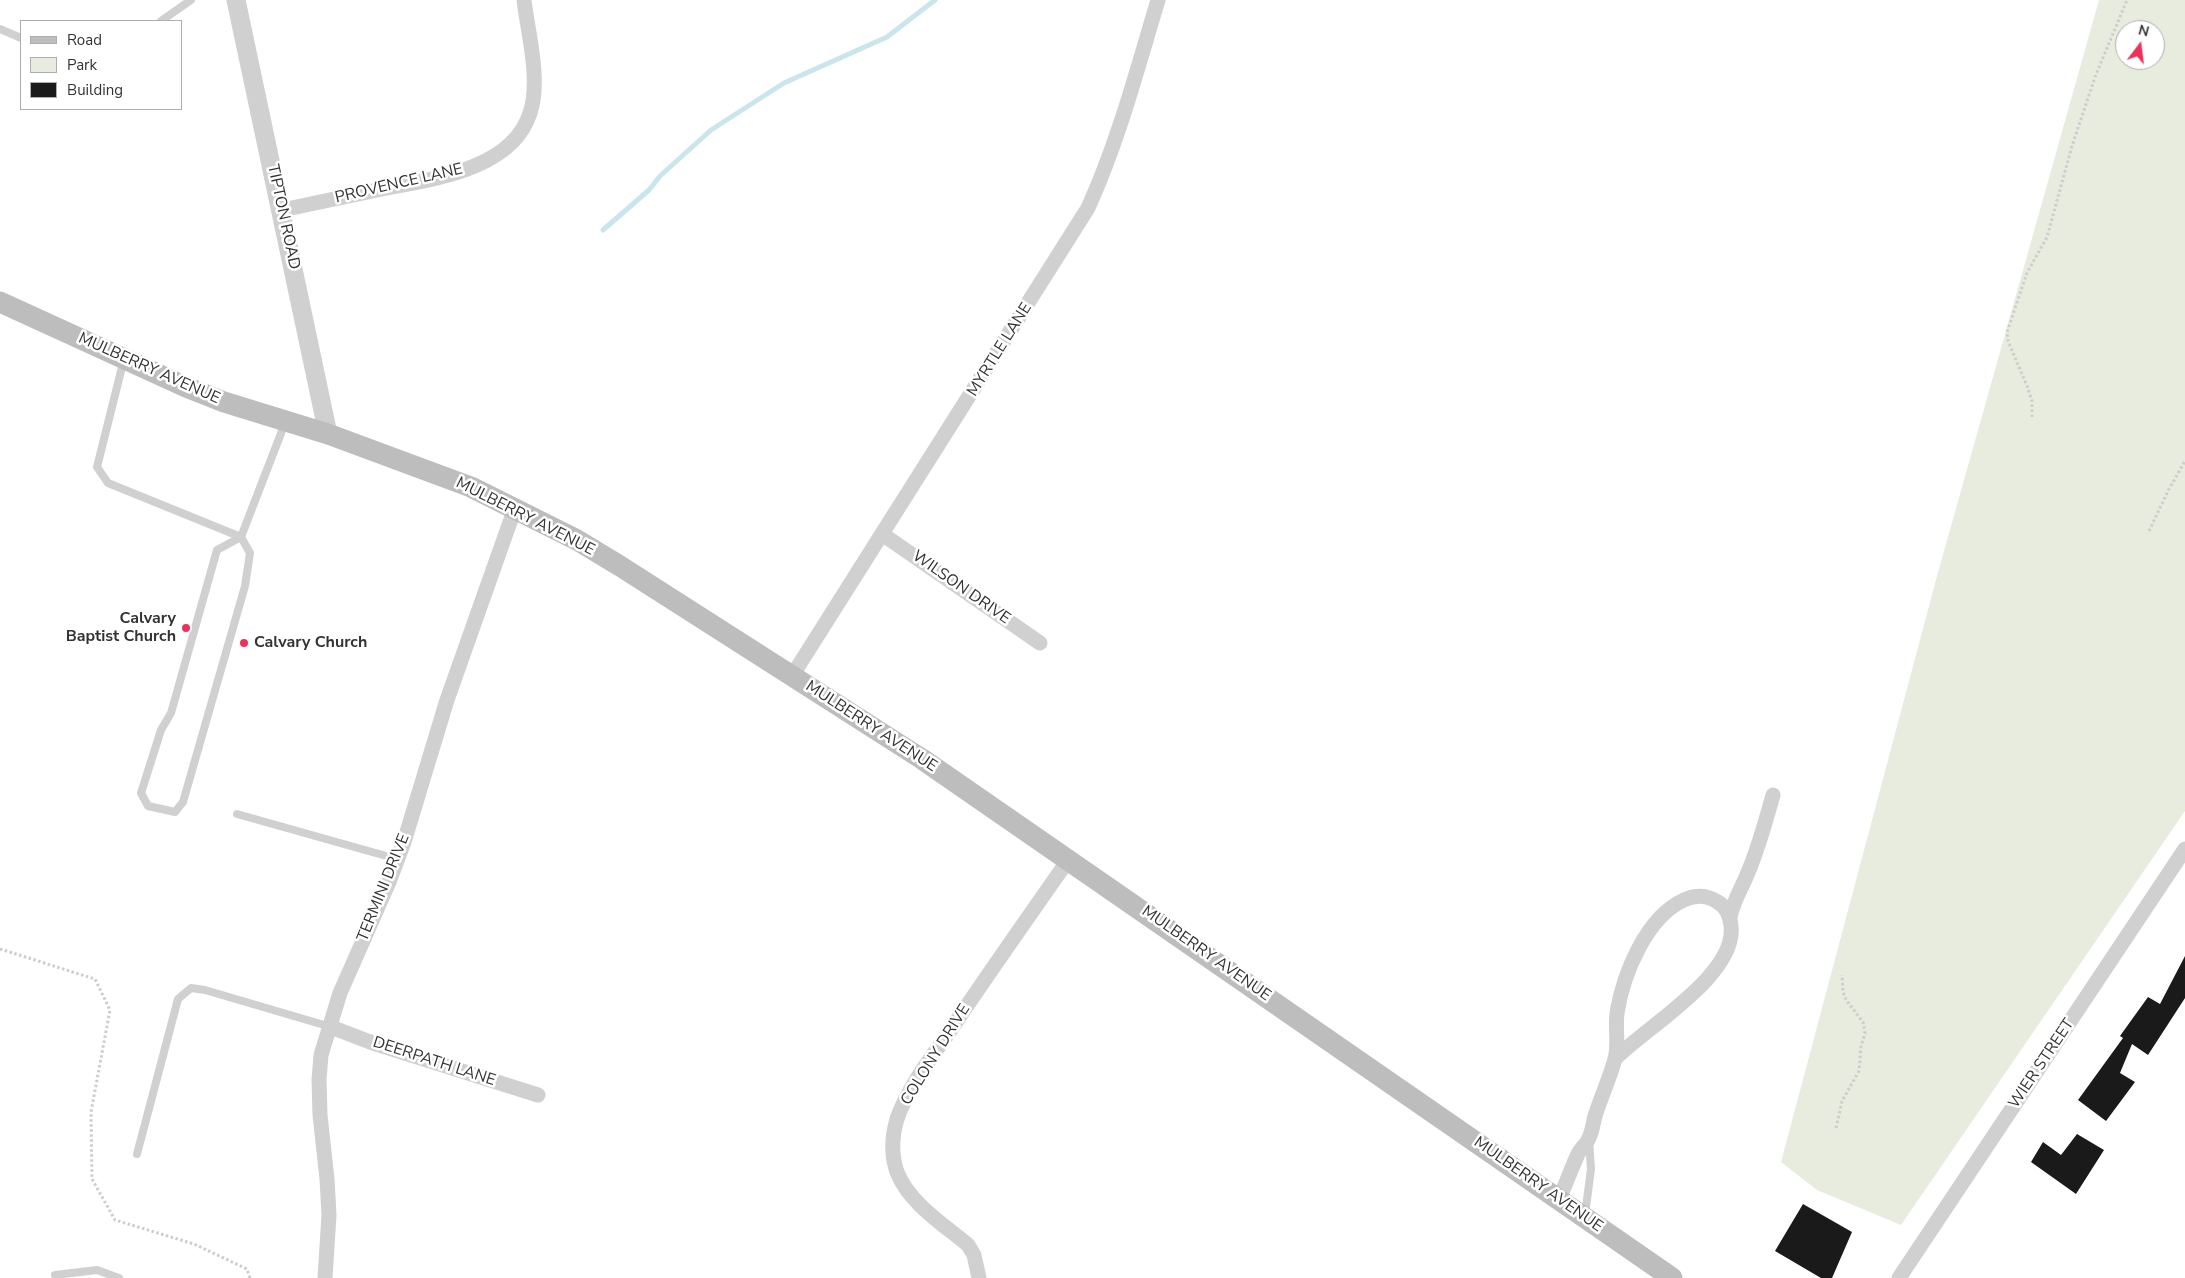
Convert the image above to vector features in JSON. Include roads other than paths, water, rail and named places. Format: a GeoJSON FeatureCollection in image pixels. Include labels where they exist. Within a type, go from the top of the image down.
{"type":"FeatureCollection","features":[{"type":"Feature","properties":{"kind":"main road","name":"MULBERRY AVENUE"},"geometry":{"type":"LineString","coordinates":[[0,302],[186,387],[224,402],[328,434],[471,487],[515,508],[620,566],[922,759],[1672,1278]]}},
{"type":"Feature","properties":{"kind":"street","name":"TIPTON ROAD"},"geometry":{"type":"LineString","coordinates":[[236,0],[328,434]]}},
{"type":"Feature","properties":{"kind":"street","name":"PROVENCE LANE"},"geometry":{"type":"LineString","coordinates":[[282,210],[449,175],[476,165],[508,146],[527,120],[534,97],[534,76],[524,0]]}},
{"type":"Feature","properties":{"kind":"street","name":"MYRTLE LANE"},"geometry":{"type":"LineString","coordinates":[[792,676],[840,597],[882,534],[1088,208],[1100,183],[1123,116],[1158,0]]}},
{"type":"Feature","properties":{"kind":"street","name":"TERMINI DRIVE"},"geometry":{"type":"LineString","coordinates":[[325,1278],[329,1215],[319,1080],[321,1055],[340,993],[398,859],[447,700],[515,508]]}},
{"type":"Feature","properties":{"kind":"street","name":"WILSON DRIVE"},"geometry":{"type":"LineString","coordinates":[[882,534],[1040,642]]}},
{"type":"Feature","properties":{"kind":"street"},"geometry":{"type":"LineString","coordinates":[[1615,1058],[1702,985],[1712,974],[1728,947],[1732,932],[1730,917],[1732,908],[1754,858],[1773,795]]}},
{"type":"Feature","properties":{"kind":"street","name":"WIER STREET"},"geometry":{"type":"LineString","coordinates":[[1899,1278],[2185,849]]}},
{"type":"Feature","properties":{"kind":"street","name":"COLONY DRIVE"},"geometry":{"type":"LineString","coordinates":[[979,1278],[974,1255],[968,1245],[918,1202],[904,1186],[897,1172],[893,1138],[898,1119],[927,1065],[1069,859]]}},
{"type":"Feature","properties":{"kind":"street"},"geometry":{"type":"LineString","coordinates":[[1559,1199],[1579,1151],[1589,1139],[1615,1058],[1617,1014],[1622,987],[1632,960],[1644,938],[1678,902],[1693,896],[1715,900],[1726,910],[1730,917]]}},
{"type":"Feature","properties":{"kind":"street","name":"DEERPATH LANE"},"geometry":{"type":"LineString","coordinates":[[331,1027],[370,1042],[538,1095]]}},
{"type":"Feature","properties":{"kind":"lane"},"geometry":{"type":"LineString","coordinates":[[162,20],[190,0]]}},
{"type":"Feature","properties":{"kind":"lane"},"geometry":{"type":"LineString","coordinates":[[0,39],[2,30],[20,38]]}},
{"type":"Feature","properties":{"kind":"lane"},"geometry":{"type":"LineString","coordinates":[[124,358],[96,467],[108,483],[241,537],[250,553],[245,586],[183,802],[175,812],[148,806],[141,793],[161,730],[171,713],[217,550],[241,537],[285,421]]}},
{"type":"Feature","properties":{"kind":"lane"},"geometry":{"type":"LineString","coordinates":[[237,814],[398,859]]}},
{"type":"Feature","properties":{"kind":"lane"},"geometry":{"type":"LineString","coordinates":[[137,1154],[178,999],[192,988],[206,990],[331,1027]]}},
{"type":"Feature","properties":{"kind":"lane"},"geometry":{"type":"LineString","coordinates":[[1584,1217],[1591,1169],[1589,1139]]}},
{"type":"Feature","properties":{"kind":"lane"},"geometry":{"type":"LineString","coordinates":[[55,1275],[97,1270],[119,1278]]}},
{"type":"Feature","properties":{"kind":"waterway"},"geometry":{"type":"LineString","coordinates":[[603,230],[649,190],[660,176],[711,130],[784,83],[887,37],[935,0]]}},
{"type":"Feature","properties":{"kind":"place","name":"Calvary Baptist Church"},"geometry":{"type":"Point","coordinates":[186,628]}},
{"type":"Feature","properties":{"kind":"place","name":"Calvary Church"},"geometry":{"type":"Point","coordinates":[244,643]}}]}
